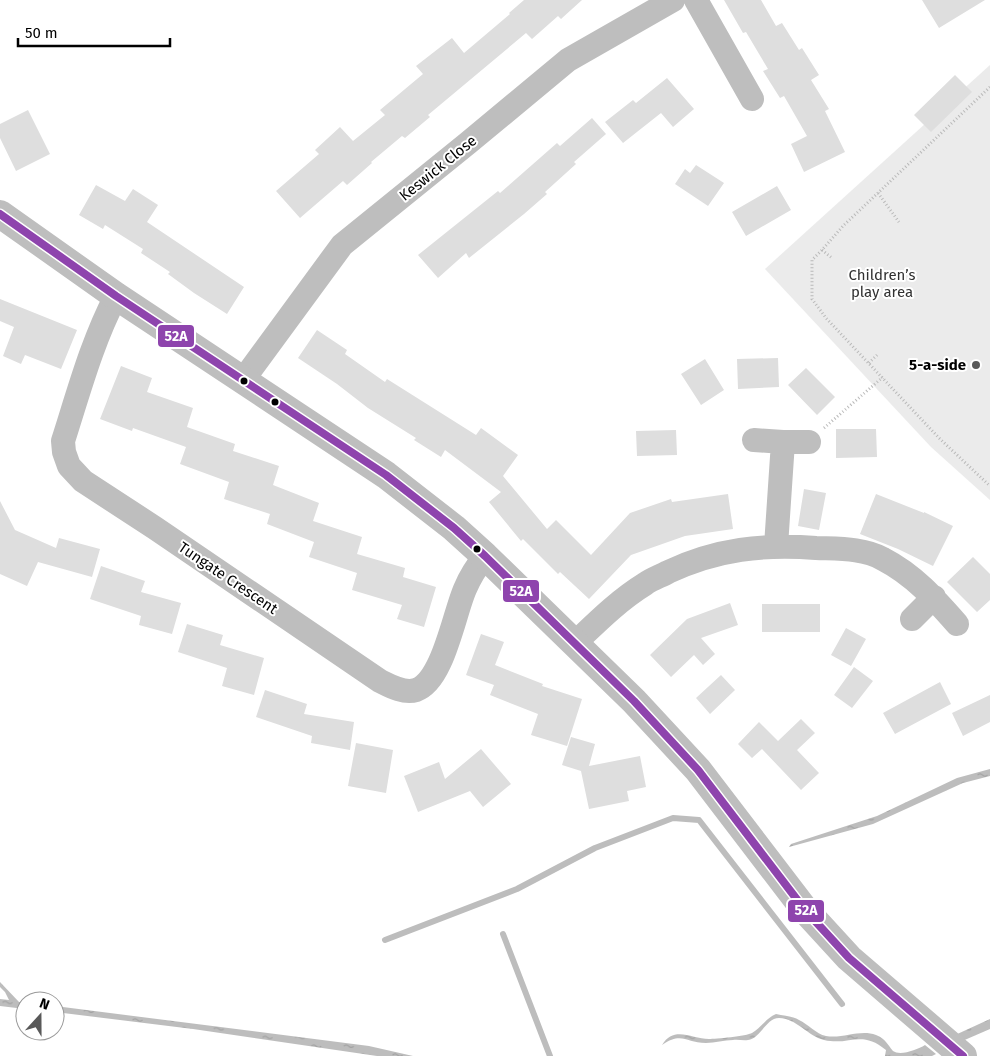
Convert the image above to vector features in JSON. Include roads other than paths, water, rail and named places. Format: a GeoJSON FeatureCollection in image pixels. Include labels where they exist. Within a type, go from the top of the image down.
{"type":"FeatureCollection","features":[{"type":"Feature","properties":{"kind":"street","name":"Keswick Close"},"geometry":{"type":"LineString","coordinates":[[243,380],[342,245],[568,60],[673,0]]}},
{"type":"Feature","properties":{"kind":"street"},"geometry":{"type":"LineString","coordinates":[[696,0],[752,100]]}},
{"type":"Feature","properties":{"kind":"street"},"geometry":{"type":"LineString","coordinates":[[0,214],[116,296],[386,475],[454,528],[634,701],[698,770],[805,910],[849,958],[962,1055]]}},
{"type":"Feature","properties":{"kind":"street","name":"Tungate Crescent"},"geometry":{"type":"LineString","coordinates":[[116,296],[98,332],[63,441],[64,452],[69,466],[83,481],[380,680],[397,689],[415,690],[428,683],[439,668],[465,589],[485,556]]}},
{"type":"Feature","properties":{"kind":"street"},"geometry":{"type":"LineString","coordinates":[[754,440],[809,442]]}},
{"type":"Feature","properties":{"kind":"street"},"geometry":{"type":"LineString","coordinates":[[776,546],[783,442]]}},
{"type":"Feature","properties":{"kind":"street"},"geometry":{"type":"LineString","coordinates":[[575,643],[613,607],[645,583],[710,555],[776,546],[852,550],[881,557],[905,571],[934,598],[957,624]]}},
{"type":"Feature","properties":{"kind":"street"},"geometry":{"type":"LineString","coordinates":[[912,619],[934,598]]}},
{"type":"Feature","properties":{"kind":"water"},"geometry":{"type":"Polygon","coordinates":[[[990,769],[990,776],[963,783],[873,824],[789,847],[791,844],[877,816],[957,778],[990,769]]]}},
{"type":"Feature","properties":{"kind":"water"},"geometry":{"type":"Polygon","coordinates":[[[0,982],[15,998],[15,1008],[0,1006],[0,999],[9,1000],[0,987],[0,982]]]}},
{"type":"Feature","properties":{"kind":"water"},"geometry":{"type":"Polygon","coordinates":[[[65,1007],[369,1046],[413,1056],[377,1056],[193,1029],[65,1013],[65,1007]]]}},
{"type":"Feature","properties":{"kind":"water"},"geometry":{"type":"Polygon","coordinates":[[[776,1014],[797,1019],[826,1036],[870,1033],[882,1038],[896,1052],[909,1052],[925,1045],[936,1054],[932,1056],[885,1056],[886,1050],[869,1040],[824,1040],[791,1021],[779,1018],[770,1021],[756,1036],[748,1040],[699,1043],[679,1038],[662,1045],[667,1039],[678,1034],[709,1039],[749,1034],[776,1014]]]}},
{"type":"Feature","properties":{"kind":"water"},"geometry":{"type":"Polygon","coordinates":[[[990,1019],[990,1029],[960,1042],[953,1036],[990,1019]]]}},
{"type":"Feature","properties":{"kind":"waterway"},"geometry":{"type":"LineString","coordinates":[[385,940],[517,889],[595,848],[673,818],[699,820],[842,1004]]}},
{"type":"Feature","properties":{"kind":"waterway"},"geometry":{"type":"LineString","coordinates":[[503,934],[550,1056]]}},
{"type":"Feature","properties":{"kind":"place","name":"5-a-side"},"geometry":{"type":"Point","coordinates":[976,365]}},
{"type":"Feature","properties":{"kind":"park label","name":"Children’s play area"},"geometry":{"type":"Point","coordinates":[882,284]}}]}
